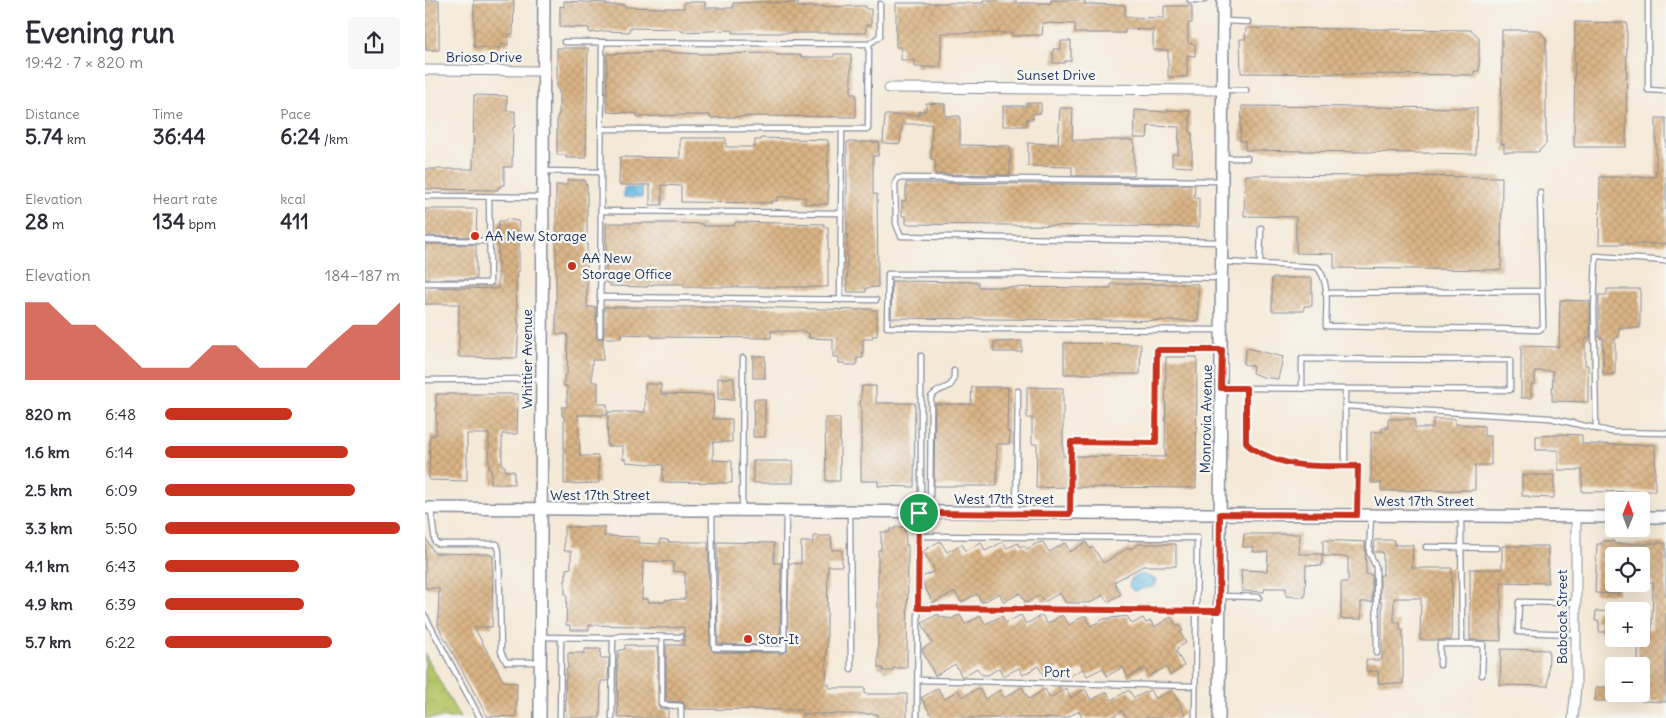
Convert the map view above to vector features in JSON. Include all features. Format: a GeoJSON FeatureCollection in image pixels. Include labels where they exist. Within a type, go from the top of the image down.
{"type":"FeatureCollection","features":[{"type":"Feature","properties":{"kind":"street","name":"Whittier Avenue"},"geometry":{"type":"LineString","coordinates":[[540,718],[544,0]]}},
{"type":"Feature","properties":{"kind":"street","name":"Monrovia Avenue"},"geometry":{"type":"LineString","coordinates":[[1219,718],[1223,278],[1223,0]]}},
{"type":"Feature","properties":{"kind":"street","name":"Brioso Drive"},"geometry":{"type":"LineString","coordinates":[[425,70],[543,71]]}},
{"type":"Feature","properties":{"kind":"street","name":"Sunset Drive"},"geometry":{"type":"LineString","coordinates":[[889,88],[1223,90]]}},
{"type":"Feature","properties":{"kind":"street","name":"West 17th Street"},"geometry":{"type":"LineString","coordinates":[[428,508],[1016,514],[1605,517]]}},
{"type":"Feature","properties":{"kind":"street","name":"Babcock Street"},"geometry":{"type":"LineString","coordinates":[[1573,718],[1576,686],[1576,517]]}},
{"type":"Feature","properties":{"kind":"street"},"geometry":{"type":"LineString","coordinates":[[1650,517],[1666,518]]}},
{"type":"Feature","properties":{"kind":"lane"},"geometry":{"type":"LineString","coordinates":[[1189,0],[1204,0]]}},
{"type":"Feature","properties":{"kind":"lane"},"geometry":{"type":"LineString","coordinates":[[1648,0],[1648,90],[1666,91]]}},
{"type":"Feature","properties":{"kind":"lane"},"geometry":{"type":"LineString","coordinates":[[564,42],[869,44],[880,36],[880,4]]}},
{"type":"Feature","properties":{"kind":"lane"},"geometry":{"type":"LineString","coordinates":[[1223,21],[1248,22]]}},
{"type":"Feature","properties":{"kind":"lane"},"geometry":{"type":"LineString","coordinates":[[600,335],[603,42]]}},
{"type":"Feature","properties":{"kind":"lane"},"geometry":{"type":"LineString","coordinates":[[602,129],[869,129],[869,44]]}},
{"type":"Feature","properties":{"kind":"lane"},"geometry":{"type":"LineString","coordinates":[[1223,90],[1246,90]]}},
{"type":"Feature","properties":{"kind":"lane"},"geometry":{"type":"LineString","coordinates":[[840,300],[842,129]]}},
{"type":"Feature","properties":{"kind":"lane"},"geometry":{"type":"LineString","coordinates":[[1222,158],[1247,158]]}},
{"type":"Feature","properties":{"kind":"lane"},"geometry":{"type":"LineString","coordinates":[[543,171],[601,172]]}},
{"type":"Feature","properties":{"kind":"lane"},"geometry":{"type":"LineString","coordinates":[[1223,181],[898,178],[895,183],[896,224],[901,236],[1223,242]]}},
{"type":"Feature","properties":{"kind":"lane"},"geometry":{"type":"LineString","coordinates":[[1223,262],[1317,266],[1324,278],[1326,326],[1539,330],[1543,327],[1540,192]]}},
{"type":"Feature","properties":{"kind":"lane"},"geometry":{"type":"LineString","coordinates":[[425,196],[542,197]]}},
{"type":"Feature","properties":{"kind":"lane"},"geometry":{"type":"LineString","coordinates":[[425,283],[490,283],[489,197]]}},
{"type":"Feature","properties":{"kind":"lane"},"geometry":{"type":"LineString","coordinates":[[601,211],[841,213]]}},
{"type":"Feature","properties":{"kind":"lane"},"geometry":{"type":"LineString","coordinates":[[1261,228],[1261,264]]}},
{"type":"Feature","properties":{"kind":"lane"},"geometry":{"type":"LineString","coordinates":[[425,240],[490,241]]}},
{"type":"Feature","properties":{"kind":"lane"},"geometry":{"type":"LineString","coordinates":[[1596,429],[1594,309],[1596,256],[1666,261]]}},
{"type":"Feature","properties":{"kind":"lane"},"geometry":{"type":"LineString","coordinates":[[1222,330],[887,327],[888,274],[1014,274],[1223,278]]}},
{"type":"Feature","properties":{"kind":"lane"},"geometry":{"type":"LineString","coordinates":[[1325,293],[1542,291]]}},
{"type":"Feature","properties":{"kind":"lane"},"geometry":{"type":"LineString","coordinates":[[600,297],[876,300]]}},
{"type":"Feature","properties":{"kind":"lane"},"geometry":{"type":"LineString","coordinates":[[1070,514],[1071,442],[1156,443],[1157,350],[1222,350]]}},
{"type":"Feature","properties":{"kind":"lane"},"geometry":{"type":"LineString","coordinates":[[921,356],[923,513]]}},
{"type":"Feature","properties":{"kind":"lane"},"geometry":{"type":"LineString","coordinates":[[742,511],[743,358]]}},
{"type":"Feature","properties":{"kind":"lane"},"geometry":{"type":"LineString","coordinates":[[1221,388],[1302,389],[1510,390],[1510,360],[1302,359],[1302,389]]}},
{"type":"Feature","properties":{"kind":"lane"},"geometry":{"type":"LineString","coordinates":[[917,718],[919,536],[923,513],[931,397],[953,384],[955,380],[954,371]]}},
{"type":"Feature","properties":{"kind":"lane"},"geometry":{"type":"LineString","coordinates":[[425,380],[542,379]]}},
{"type":"Feature","properties":{"kind":"lane"},"geometry":{"type":"LineString","coordinates":[[1246,388],[1246,442],[1249,446],[1282,463],[1314,466],[1358,466],[1357,515]]}},
{"type":"Feature","properties":{"kind":"lane"},"geometry":{"type":"LineString","coordinates":[[1345,389],[1345,466]]}},
{"type":"Feature","properties":{"kind":"lane"},"geometry":{"type":"LineString","coordinates":[[1016,514],[1018,391]]}},
{"type":"Feature","properties":{"kind":"lane"},"geometry":{"type":"LineString","coordinates":[[1345,406],[1550,418],[1612,432],[1666,433]]}},
{"type":"Feature","properties":{"kind":"lane"},"geometry":{"type":"LineString","coordinates":[[428,508],[435,542],[439,544],[497,544],[499,551],[501,652],[506,662],[540,662]]}},
{"type":"Feature","properties":{"kind":"lane"},"geometry":{"type":"LineString","coordinates":[[712,510],[714,648],[784,649],[785,512]]}},
{"type":"Feature","properties":{"kind":"lane"},"geometry":{"type":"LineString","coordinates":[[850,512],[851,669]]}},
{"type":"Feature","properties":{"kind":"lane"},"geometry":{"type":"LineString","coordinates":[[1371,515],[1369,552],[1376,567],[1377,652]]}},
{"type":"Feature","properties":{"kind":"lane"},"geometry":{"type":"LineString","coordinates":[[1461,516],[1462,644]]}},
{"type":"Feature","properties":{"kind":"lane"},"geometry":{"type":"LineString","coordinates":[[919,536],[1197,538],[1195,718]]}},
{"type":"Feature","properties":{"kind":"lane"},"geometry":{"type":"LineString","coordinates":[[1426,547],[1497,548]]}},
{"type":"Feature","properties":{"kind":"lane"},"geometry":{"type":"LineString","coordinates":[[1219,596],[1259,597]]}},
{"type":"Feature","properties":{"kind":"lane"},"geometry":{"type":"LineString","coordinates":[[1576,603],[1519,602],[1518,632],[1576,634]]}},
{"type":"Feature","properties":{"kind":"lane"},"geometry":{"type":"LineString","coordinates":[[918,608],[1219,611]]}},
{"type":"Feature","properties":{"kind":"lane"},"geometry":{"type":"LineString","coordinates":[[425,616],[480,718]]}},
{"type":"Feature","properties":{"kind":"lane"},"geometry":{"type":"LineString","coordinates":[[540,637],[681,637]]}},
{"type":"Feature","properties":{"kind":"lane"},"geometry":{"type":"LineString","coordinates":[[662,637],[662,705],[681,706],[681,718]]}},
{"type":"Feature","properties":{"kind":"lane"},"geometry":{"type":"LineString","coordinates":[[560,718],[561,638]]}},
{"type":"Feature","properties":{"kind":"lane"},"geometry":{"type":"LineString","coordinates":[[612,718],[613,638]]}},
{"type":"Feature","properties":{"kind":"lane"},"geometry":{"type":"LineString","coordinates":[[1440,665],[1440,644],[1483,644],[1483,675]]}},
{"type":"Feature","properties":{"kind":"lane","name":"Port"},"geometry":{"type":"LineString","coordinates":[[918,680],[1195,686]]}},
{"type":"Feature","properties":{"kind":"green space"},"geometry":{"type":"Polygon","coordinates":[[[425,654],[460,718],[425,718],[425,654]]]}},
{"type":"Feature","properties":{"kind":"water"},"geometry":{"type":"Polygon","coordinates":[[[624,188],[642,188],[642,197],[624,197],[624,188]]]}},
{"type":"Feature","properties":{"kind":"water"},"geometry":{"type":"Polygon","coordinates":[[[1139,575],[1145,575],[1156,580],[1154,586],[1137,591],[1132,590],[1129,586],[1131,579],[1139,575]]]}},
{"type":"Feature","properties":{"kind":"building"},"geometry":{"type":"Polygon","coordinates":[[[425,0],[439,0],[439,50],[426,50],[425,47],[425,0]]]}},
{"type":"Feature","properties":{"kind":"building"},"geometry":{"type":"Polygon","coordinates":[[[474,0],[514,0],[513,34],[508,34],[508,45],[500,44],[500,48],[474,47],[474,0]]]}},
{"type":"Feature","properties":{"kind":"building"},"geometry":{"type":"Polygon","coordinates":[[[983,0],[1016,0],[1016,3],[1051,3],[1051,0],[1085,0],[1085,4],[1125,5],[1125,17],[1164,18],[1164,6],[1192,6],[1192,23],[1188,23],[1188,43],[1195,44],[1195,56],[1187,55],[1187,77],[1168,77],[1168,50],[1153,50],[1153,30],[1125,29],[1125,33],[1075,33],[1075,24],[1043,23],[1042,35],[1012,36],[1012,33],[941,33],[941,67],[915,67],[915,60],[901,60],[901,47],[896,47],[896,3],[983,3],[983,0]]]}},
{"type":"Feature","properties":{"kind":"building"},"geometry":{"type":"Polygon","coordinates":[[[564,1],[606,3],[606,5],[625,5],[625,7],[663,8],[684,8],[684,2],[705,2],[705,8],[733,8],[733,3],[760,2],[798,3],[798,7],[866,6],[866,9],[871,9],[871,25],[866,25],[866,33],[733,33],[733,30],[684,32],[681,29],[629,28],[629,32],[606,31],[589,33],[589,28],[560,27],[560,6],[564,7],[564,1]]]}},
{"type":"Feature","properties":{"kind":"building"},"geometry":{"type":"Polygon","coordinates":[[[1575,22],[1627,23],[1626,147],[1574,147],[1575,22]]]}},
{"type":"Feature","properties":{"kind":"building"},"geometry":{"type":"Polygon","coordinates":[[[1246,28],[1471,30],[1479,37],[1479,71],[1474,71],[1474,75],[1241,73],[1240,39],[1245,39],[1246,28]]]}},
{"type":"Feature","properties":{"kind":"building"},"geometry":{"type":"Polygon","coordinates":[[[1502,30],[1538,30],[1546,38],[1546,144],[1538,152],[1504,152],[1504,144],[1501,144],[1502,30]]]}},
{"type":"Feature","properties":{"kind":"building"},"geometry":{"type":"Polygon","coordinates":[[[1061,41],[1071,41],[1071,61],[1053,63],[1053,49],[1061,49],[1061,41]]]}},
{"type":"Feature","properties":{"kind":"building"},"geometry":{"type":"Polygon","coordinates":[[[557,48],[588,48],[586,158],[566,158],[566,155],[557,155],[559,89],[557,89],[557,48]]]}},
{"type":"Feature","properties":{"kind":"building"},"geometry":{"type":"Polygon","coordinates":[[[662,52],[701,54],[776,53],[776,55],[801,55],[801,57],[834,57],[834,54],[851,54],[851,94],[856,94],[856,117],[756,116],[710,118],[710,115],[680,115],[637,117],[637,114],[632,113],[607,112],[607,54],[662,52]]]}},
{"type":"Feature","properties":{"kind":"building"},"geometry":{"type":"Polygon","coordinates":[[[474,95],[507,96],[507,111],[515,111],[512,167],[504,167],[504,185],[498,187],[498,190],[425,189],[425,169],[473,169],[474,95]]]}},
{"type":"Feature","properties":{"kind":"building"},"geometry":{"type":"Polygon","coordinates":[[[926,103],[945,104],[945,116],[960,116],[960,145],[1010,146],[1010,175],[935,174],[936,160],[931,159],[932,124],[902,124],[900,144],[883,143],[885,115],[919,115],[919,111],[926,111],[926,103]]]}},
{"type":"Feature","properties":{"kind":"building"},"geometry":{"type":"Polygon","coordinates":[[[1026,103],[1041,103],[1041,113],[1033,114],[1033,119],[1027,119],[1027,126],[1003,126],[1003,106],[1026,106],[1026,103]]]}},
{"type":"Feature","properties":{"kind":"building"},"geometry":{"type":"Polygon","coordinates":[[[1242,106],[1477,108],[1476,154],[1245,150],[1245,141],[1240,141],[1242,106]]]}},
{"type":"Feature","properties":{"kind":"building"},"geometry":{"type":"Polygon","coordinates":[[[1060,108],[1073,108],[1072,140],[1134,140],[1134,176],[1072,176],[1072,167],[1028,166],[1028,143],[1058,144],[1060,108]]]}},
{"type":"Feature","properties":{"kind":"building"},"geometry":{"type":"Polygon","coordinates":[[[1135,110],[1190,111],[1192,167],[1172,166],[1172,154],[1178,154],[1179,127],[1148,126],[1147,138],[1134,138],[1135,110]]]}},
{"type":"Feature","properties":{"kind":"building"},"geometry":{"type":"Polygon","coordinates":[[[1656,118],[1666,118],[1666,244],[1599,244],[1600,177],[1656,177],[1656,118]]]}},
{"type":"Feature","properties":{"kind":"building"},"geometry":{"type":"Polygon","coordinates":[[[680,138],[726,138],[726,147],[755,147],[755,140],[761,140],[761,138],[828,140],[828,204],[805,204],[805,197],[777,197],[777,201],[771,201],[771,203],[681,202],[681,186],[662,185],[662,205],[650,205],[650,185],[619,185],[620,157],[680,158],[680,138]]]}},
{"type":"Feature","properties":{"kind":"building"},"geometry":{"type":"Polygon","coordinates":[[[847,142],[879,142],[878,156],[873,156],[873,194],[877,194],[878,287],[866,288],[866,292],[848,292],[847,287],[847,142]]]}},
{"type":"Feature","properties":{"kind":"building"},"geometry":{"type":"Polygon","coordinates":[[[1245,175],[1502,177],[1501,270],[1334,268],[1334,254],[1296,253],[1296,217],[1244,216],[1245,175]]]}},
{"type":"Feature","properties":{"kind":"building"},"geometry":{"type":"Polygon","coordinates":[[[567,180],[585,180],[587,185],[587,307],[596,307],[596,335],[598,339],[604,336],[604,307],[872,309],[877,310],[877,336],[872,336],[872,339],[863,339],[863,358],[857,358],[857,365],[839,363],[839,357],[833,357],[833,339],[809,338],[809,333],[804,331],[771,331],[771,338],[652,337],[652,335],[621,334],[621,338],[603,338],[603,360],[592,360],[592,382],[598,382],[598,404],[607,404],[607,415],[578,415],[580,456],[598,456],[599,483],[564,484],[564,416],[562,416],[562,407],[567,407],[567,386],[564,386],[564,375],[567,375],[568,338],[567,334],[556,334],[556,185],[567,185],[567,180]]]}},
{"type":"Feature","properties":{"kind":"building"},"geometry":{"type":"Polygon","coordinates":[[[906,183],[1195,185],[1194,198],[1199,198],[1199,227],[906,224],[906,216],[902,216],[902,201],[906,201],[906,183]]]}},
{"type":"Feature","properties":{"kind":"building"},"geometry":{"type":"Polygon","coordinates":[[[425,209],[477,209],[476,237],[425,236],[425,209]]]}},
{"type":"Feature","properties":{"kind":"building"},"geometry":{"type":"Polygon","coordinates":[[[506,219],[518,221],[519,225],[519,272],[517,271],[516,291],[519,324],[517,358],[459,357],[459,304],[425,304],[425,287],[498,289],[498,224],[499,221],[506,219]]]}},
{"type":"Feature","properties":{"kind":"building"},"geometry":{"type":"Polygon","coordinates":[[[735,222],[824,224],[824,227],[828,227],[828,287],[684,287],[684,284],[653,284],[648,285],[648,287],[610,286],[610,283],[606,283],[606,223],[674,223],[730,226],[735,225],[735,222]]]}},
{"type":"Feature","properties":{"kind":"building"},"geometry":{"type":"Polygon","coordinates":[[[425,244],[476,245],[476,279],[425,279],[425,244]]]}},
{"type":"Feature","properties":{"kind":"building"},"geometry":{"type":"Polygon","coordinates":[[[1272,278],[1312,278],[1312,306],[1304,306],[1304,311],[1272,311],[1272,278]]]}},
{"type":"Feature","properties":{"kind":"building"},"geometry":{"type":"Polygon","coordinates":[[[892,281],[978,282],[978,287],[1111,288],[1111,284],[1198,284],[1198,321],[891,318],[892,281]]]}},
{"type":"Feature","properties":{"kind":"building"},"geometry":{"type":"Polygon","coordinates":[[[1607,289],[1640,289],[1640,328],[1619,328],[1619,337],[1615,338],[1615,374],[1603,374],[1603,338],[1599,338],[1599,295],[1607,295],[1607,289]]]}},
{"type":"Feature","properties":{"kind":"building"},"geometry":{"type":"Polygon","coordinates":[[[1560,300],[1590,301],[1590,338],[1586,338],[1585,344],[1585,365],[1588,365],[1588,402],[1552,401],[1553,371],[1535,371],[1535,384],[1531,384],[1531,398],[1521,398],[1521,346],[1559,347],[1560,300]]]}},
{"type":"Feature","properties":{"kind":"building"},"geometry":{"type":"Polygon","coordinates":[[[1022,341],[1022,352],[994,352],[994,342],[1022,341]]]}},
{"type":"Feature","properties":{"kind":"building"},"geometry":{"type":"Polygon","coordinates":[[[1064,343],[1141,344],[1140,374],[1064,374],[1064,343]]]}},
{"type":"Feature","properties":{"kind":"building"},"geometry":{"type":"Polygon","coordinates":[[[1247,348],[1283,357],[1278,379],[1252,373],[1253,366],[1243,364],[1247,348]]]}},
{"type":"Feature","properties":{"kind":"building"},"geometry":{"type":"Polygon","coordinates":[[[753,356],[765,356],[765,378],[753,378],[753,356]]]}},
{"type":"Feature","properties":{"kind":"building"},"geometry":{"type":"Polygon","coordinates":[[[1166,357],[1197,357],[1196,488],[1074,487],[1075,456],[1165,457],[1166,357]]]}},
{"type":"Feature","properties":{"kind":"building"},"geometry":{"type":"Polygon","coordinates":[[[718,378],[734,378],[734,400],[718,399],[718,378]]]}},
{"type":"Feature","properties":{"kind":"building"},"geometry":{"type":"Polygon","coordinates":[[[645,384],[661,384],[661,394],[714,395],[713,419],[732,419],[732,442],[713,442],[713,460],[732,461],[732,483],[663,482],[663,465],[626,462],[626,459],[623,459],[623,446],[607,446],[608,412],[645,412],[645,384]]]}},
{"type":"Feature","properties":{"kind":"building"},"geometry":{"type":"Polygon","coordinates":[[[862,386],[876,386],[876,403],[915,403],[914,487],[878,486],[878,481],[861,481],[860,405],[862,386]]]}},
{"type":"Feature","properties":{"kind":"building"},"geometry":{"type":"Polygon","coordinates":[[[972,387],[1008,387],[1007,432],[1010,432],[1009,444],[997,444],[997,486],[934,486],[935,404],[971,404],[972,387]]]}},
{"type":"Feature","properties":{"kind":"building"},"geometry":{"type":"Polygon","coordinates":[[[1027,387],[1063,388],[1063,456],[1067,456],[1066,487],[1036,488],[1037,444],[1032,444],[1032,418],[1027,418],[1027,387]]]}},
{"type":"Feature","properties":{"kind":"building"},"geometry":{"type":"Polygon","coordinates":[[[436,394],[518,394],[517,434],[502,434],[502,466],[505,466],[505,471],[514,471],[514,484],[491,484],[489,434],[467,434],[467,481],[429,480],[430,435],[436,435],[436,394]]]}},
{"type":"Feature","properties":{"kind":"building"},"geometry":{"type":"Polygon","coordinates":[[[754,399],[765,399],[765,437],[753,437],[754,399]]]}},
{"type":"Feature","properties":{"kind":"building"},"geometry":{"type":"Polygon","coordinates":[[[825,418],[840,418],[840,481],[826,481],[825,418]]]}},
{"type":"Feature","properties":{"kind":"building"},"geometry":{"type":"Polygon","coordinates":[[[1388,419],[1415,419],[1415,428],[1433,428],[1433,419],[1455,419],[1455,424],[1484,426],[1484,436],[1491,436],[1491,465],[1475,465],[1475,490],[1381,491],[1381,483],[1371,483],[1371,432],[1382,432],[1382,428],[1388,428],[1388,419]]]}},
{"type":"Feature","properties":{"kind":"building"},"geometry":{"type":"Polygon","coordinates":[[[1558,434],[1582,435],[1582,444],[1655,445],[1655,491],[1582,492],[1582,470],[1558,470],[1558,450],[1536,450],[1536,436],[1558,434]]]}},
{"type":"Feature","properties":{"kind":"building"},"geometry":{"type":"Polygon","coordinates":[[[753,461],[793,461],[793,483],[753,483],[753,461]]]}},
{"type":"Feature","properties":{"kind":"building"},"geometry":{"type":"Polygon","coordinates":[[[1522,475],[1554,475],[1554,498],[1522,496],[1522,475]]]}},
{"type":"Feature","properties":{"kind":"building"},"geometry":{"type":"Polygon","coordinates":[[[564,527],[604,527],[604,536],[639,537],[639,543],[660,544],[660,539],[668,540],[668,542],[708,542],[710,648],[714,652],[784,653],[787,651],[789,563],[801,564],[801,542],[813,542],[813,536],[831,536],[832,550],[842,550],[842,566],[828,566],[826,684],[829,684],[829,688],[865,688],[865,694],[907,694],[907,718],[877,718],[877,714],[802,714],[802,710],[685,709],[683,702],[666,701],[666,645],[684,645],[684,627],[589,625],[589,630],[570,630],[570,625],[566,625],[567,594],[565,594],[565,580],[566,569],[571,568],[571,551],[564,551],[564,527]],[[643,561],[642,599],[648,599],[648,602],[665,602],[665,600],[685,599],[685,572],[673,571],[673,562],[643,561]]]}},
{"type":"Feature","properties":{"kind":"building"},"geometry":{"type":"Polygon","coordinates":[[[895,527],[905,527],[906,545],[908,545],[907,668],[893,668],[893,671],[883,671],[883,668],[878,668],[878,550],[881,550],[881,532],[890,532],[890,529],[895,529],[895,527]]]}},
{"type":"Feature","properties":{"kind":"building"},"geometry":{"type":"Polygon","coordinates":[[[1244,534],[1300,534],[1299,554],[1322,554],[1322,566],[1306,565],[1305,597],[1286,596],[1286,588],[1265,588],[1264,592],[1242,591],[1241,570],[1267,571],[1268,552],[1253,552],[1253,547],[1243,547],[1244,534]]]}},
{"type":"Feature","properties":{"kind":"building"},"geometry":{"type":"Polygon","coordinates":[[[425,537],[434,553],[490,554],[493,556],[492,627],[474,627],[503,681],[517,683],[516,717],[487,716],[438,626],[439,588],[425,588],[425,537]]]}},
{"type":"Feature","properties":{"kind":"building"},"geometry":{"type":"Polygon","coordinates":[[[1323,540],[1365,542],[1366,574],[1372,575],[1372,602],[1361,602],[1361,619],[1341,619],[1341,582],[1348,582],[1348,557],[1323,556],[1323,540]]]}},
{"type":"Feature","properties":{"kind":"building"},"geometry":{"type":"Polygon","coordinates":[[[1375,540],[1394,540],[1394,545],[1413,545],[1412,568],[1452,568],[1451,640],[1420,640],[1421,598],[1394,598],[1394,622],[1400,622],[1400,630],[1403,630],[1403,684],[1378,683],[1378,671],[1366,671],[1366,660],[1382,660],[1380,575],[1383,575],[1383,552],[1373,552],[1375,540]]]}},
{"type":"Feature","properties":{"kind":"building"},"geometry":{"type":"Polygon","coordinates":[[[940,541],[947,552],[962,544],[965,551],[981,542],[985,551],[1003,542],[1007,548],[1018,543],[1020,547],[1024,545],[1027,549],[1043,542],[1049,552],[1065,543],[1070,552],[1086,542],[1090,549],[1093,547],[1103,563],[1130,547],[1131,549],[1139,544],[1176,544],[1176,566],[1143,566],[1114,582],[1121,594],[1108,602],[1103,595],[1090,603],[1066,603],[1060,593],[1044,602],[1040,595],[1026,603],[1020,593],[1004,602],[999,593],[982,603],[977,594],[961,602],[955,592],[933,603],[922,582],[922,577],[935,571],[923,551],[940,541]]]}},
{"type":"Feature","properties":{"kind":"building"},"geometry":{"type":"Polygon","coordinates":[[[1603,541],[1613,541],[1615,544],[1666,543],[1666,702],[1650,701],[1650,657],[1638,657],[1638,647],[1650,647],[1650,630],[1652,630],[1653,582],[1650,582],[1650,547],[1605,547],[1605,592],[1618,592],[1618,594],[1595,593],[1597,544],[1601,544],[1603,541]]]}},
{"type":"Feature","properties":{"kind":"building"},"geometry":{"type":"Polygon","coordinates":[[[717,542],[774,543],[774,563],[781,563],[780,645],[718,644],[717,542]]]}},
{"type":"Feature","properties":{"kind":"building"},"geometry":{"type":"Polygon","coordinates":[[[1502,546],[1548,546],[1548,583],[1501,582],[1501,641],[1470,640],[1470,569],[1502,569],[1502,546]]]}},
{"type":"Feature","properties":{"kind":"building"},"geometry":{"type":"Polygon","coordinates":[[[1596,611],[1605,612],[1605,632],[1599,632],[1599,621],[1595,621],[1596,611]]]}},
{"type":"Feature","properties":{"kind":"building"},"geometry":{"type":"Polygon","coordinates":[[[938,614],[940,617],[953,619],[960,615],[965,624],[981,616],[985,624],[1002,616],[1006,623],[1021,615],[1026,624],[1042,615],[1047,624],[1062,615],[1069,625],[1085,615],[1091,626],[1104,619],[1127,616],[1132,624],[1143,618],[1146,623],[1151,621],[1154,627],[1171,617],[1176,625],[1179,624],[1183,631],[1180,632],[1186,643],[1177,648],[1178,650],[1176,651],[1184,666],[1170,675],[1166,667],[1149,676],[1145,668],[1128,677],[1123,667],[1107,676],[1103,668],[1087,676],[1083,669],[1066,678],[1060,667],[1044,676],[1038,666],[1023,675],[1019,668],[1003,676],[999,668],[988,675],[982,675],[977,668],[962,677],[955,664],[935,676],[922,650],[932,643],[922,623],[938,614]]]}},
{"type":"Feature","properties":{"kind":"building"},"geometry":{"type":"Polygon","coordinates":[[[625,645],[658,647],[658,705],[660,709],[668,709],[668,718],[618,718],[617,658],[618,651],[625,649],[625,645]]]}},
{"type":"Feature","properties":{"kind":"building"},"geometry":{"type":"Polygon","coordinates":[[[585,649],[601,649],[600,658],[609,658],[608,681],[601,681],[600,718],[566,718],[565,679],[566,668],[568,668],[568,653],[585,653],[585,649]]]}},
{"type":"Feature","properties":{"kind":"building"},"geometry":{"type":"Polygon","coordinates":[[[1501,649],[1549,650],[1548,686],[1500,685],[1501,649]]]}},
{"type":"Feature","properties":{"kind":"building"},"geometry":{"type":"Polygon","coordinates":[[[1022,687],[1029,699],[1045,689],[1050,698],[1066,688],[1071,698],[1085,689],[1091,700],[1107,692],[1111,700],[1129,690],[1134,698],[1150,690],[1155,699],[1172,690],[1185,714],[1177,718],[1127,718],[1122,711],[1110,718],[1083,718],[1079,711],[1066,718],[933,718],[921,698],[938,688],[944,699],[958,690],[962,697],[979,688],[985,699],[1000,690],[1004,698],[1022,687]]]}},
{"type":"Feature","properties":{"kind":"building"},"geometry":{"type":"Polygon","coordinates":[[[1596,687],[1605,687],[1605,701],[1595,701],[1596,687]]]}},
{"type":"Feature","properties":{"kind":"place","name":"AA New Storage"},"geometry":{"type":"Point","coordinates":[475,236]}},
{"type":"Feature","properties":{"kind":"place","name":"AA New Storage Office"},"geometry":{"type":"Point","coordinates":[572,266]}},
{"type":"Feature","properties":{"kind":"place","name":"Stor-It"},"geometry":{"type":"Point","coordinates":[748,639]}},
{"type":"Feature","properties":{"kind":"route"},"geometry":{"type":"LineString","coordinates":[[1157,350],[1222,350],[1221,388],[1246,388],[1246,442],[1249,446],[1282,463],[1314,466],[1358,466],[1357,515],[1220,514],[1219,611],[918,608],[919,513],[1070,514],[1071,442],[1156,443],[1157,350]]}}]}
